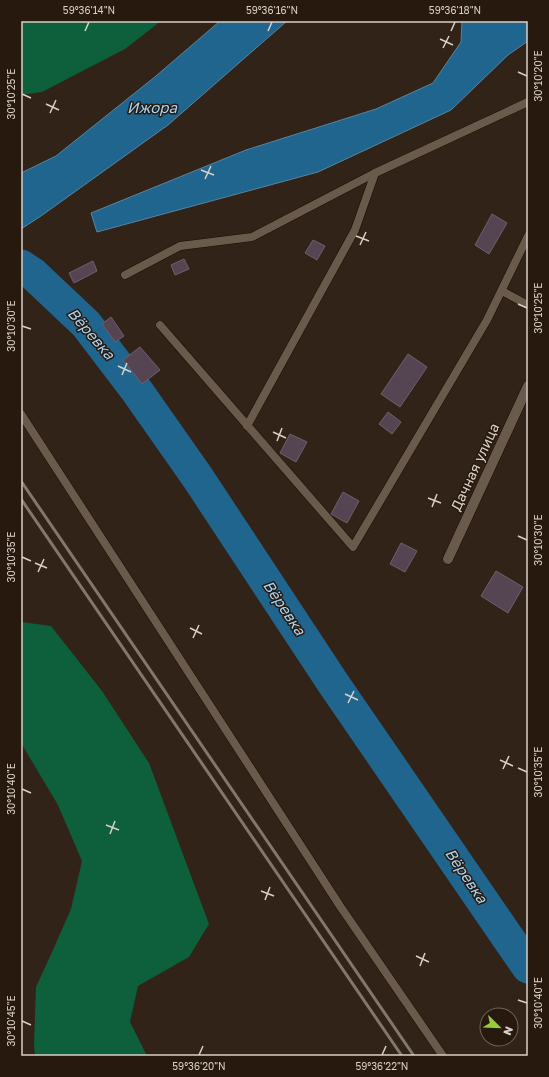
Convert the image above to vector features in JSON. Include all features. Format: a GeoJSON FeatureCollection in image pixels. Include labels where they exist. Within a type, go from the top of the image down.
{"type":"FeatureCollection","features":[{"type":"Feature","properties":{"kind":"street","name":"Дачная улица"},"geometry":{"type":"LineString","coordinates":[[448,559],[528,386]]}},
{"type":"Feature","properties":{"kind":"lane"},"geometry":{"type":"LineString","coordinates":[[125,275],[180,246],[252,237],[375,173],[528,102]]}},
{"type":"Feature","properties":{"kind":"lane"},"geometry":{"type":"LineString","coordinates":[[247,426],[355,230],[375,173]]}},
{"type":"Feature","properties":{"kind":"lane"},"geometry":{"type":"LineString","coordinates":[[160,325],[354,547],[488,320],[528,236]]}},
{"type":"Feature","properties":{"kind":"lane"},"geometry":{"type":"LineString","coordinates":[[502,291],[528,305]]}},
{"type":"Feature","properties":{"kind":"lane"},"geometry":{"type":"LineString","coordinates":[[21,414],[340,906],[443,1056]]}},
{"type":"Feature","properties":{"kind":"green space"},"geometry":{"type":"Polygon","coordinates":[[[21,21],[161,21],[125,49],[42,92],[21,95],[21,21]]]}},
{"type":"Feature","properties":{"kind":"green space"},"geometry":{"type":"Polygon","coordinates":[[[21,622],[51,626],[102,691],[149,763],[209,924],[189,957],[138,986],[130,1022],[147,1056],[35,1056],[36,987],[71,909],[82,861],[58,805],[21,743],[21,622]]]}},
{"type":"Feature","properties":{"kind":"water","name":"Ижора"},"geometry":{"type":"Polygon","coordinates":[[[220,21],[287,21],[168,125],[21,229],[21,173],[56,156],[156,76],[220,21]]]}},
{"type":"Feature","properties":{"kind":"water"},"geometry":{"type":"Polygon","coordinates":[[[462,21],[528,21],[528,41],[508,55],[451,110],[318,172],[97,232],[91,213],[246,150],[376,109],[433,83],[461,42],[462,21]]]}},
{"type":"Feature","properties":{"kind":"building"},"geometry":{"type":"Polygon","coordinates":[[[492,214],[507,223],[489,254],[475,245],[492,214]]]}},
{"type":"Feature","properties":{"kind":"building"},"geometry":{"type":"Polygon","coordinates":[[[313,240],[325,246],[317,260],[305,253],[313,240]]]}},
{"type":"Feature","properties":{"kind":"building"},"geometry":{"type":"Polygon","coordinates":[[[184,259],[189,269],[175,275],[171,265],[184,259]]]}},
{"type":"Feature","properties":{"kind":"building"},"geometry":{"type":"Polygon","coordinates":[[[93,261],[97,271],[74,283],[69,273],[93,261]]]}},
{"type":"Feature","properties":{"kind":"building"},"geometry":{"type":"Polygon","coordinates":[[[111,317],[124,336],[115,342],[102,324],[111,317]]]}},
{"type":"Feature","properties":{"kind":"building"},"geometry":{"type":"Polygon","coordinates":[[[140,347],[160,370],[142,384],[123,360],[140,347]]]}},
{"type":"Feature","properties":{"kind":"building"},"geometry":{"type":"Polygon","coordinates":[[[408,354],[427,367],[400,407],[381,394],[408,354]]]}},
{"type":"Feature","properties":{"kind":"building"},"geometry":{"type":"Polygon","coordinates":[[[388,412],[401,422],[392,434],[379,424],[388,412]]]}},
{"type":"Feature","properties":{"kind":"building"},"geometry":{"type":"Polygon","coordinates":[[[290,434],[307,442],[296,462],[280,453],[290,434]]]}},
{"type":"Feature","properties":{"kind":"building"},"geometry":{"type":"Polygon","coordinates":[[[343,492],[359,501],[347,523],[331,514],[343,492]]]}},
{"type":"Feature","properties":{"kind":"building"},"geometry":{"type":"Polygon","coordinates":[[[401,543],[417,551],[405,572],[390,564],[401,543]]]}},
{"type":"Feature","properties":{"kind":"building"},"geometry":{"type":"Polygon","coordinates":[[[496,571],[523,587],[508,613],[481,596],[496,571]]]}},
{"type":"Feature","properties":{"kind":"waterway","name":"Вёревка"},"geometry":{"type":"LineString","coordinates":[[21,266],[33,274],[86,324],[137,391],[198,478],[333,683],[528,967]]}},
{"type":"Feature","properties":{"kind":"railway"},"geometry":{"type":"LineString","coordinates":[[21,481],[414,1056]]}},
{"type":"Feature","properties":{"kind":"railway"},"geometry":{"type":"LineString","coordinates":[[21,499],[402,1056]]}}]}
